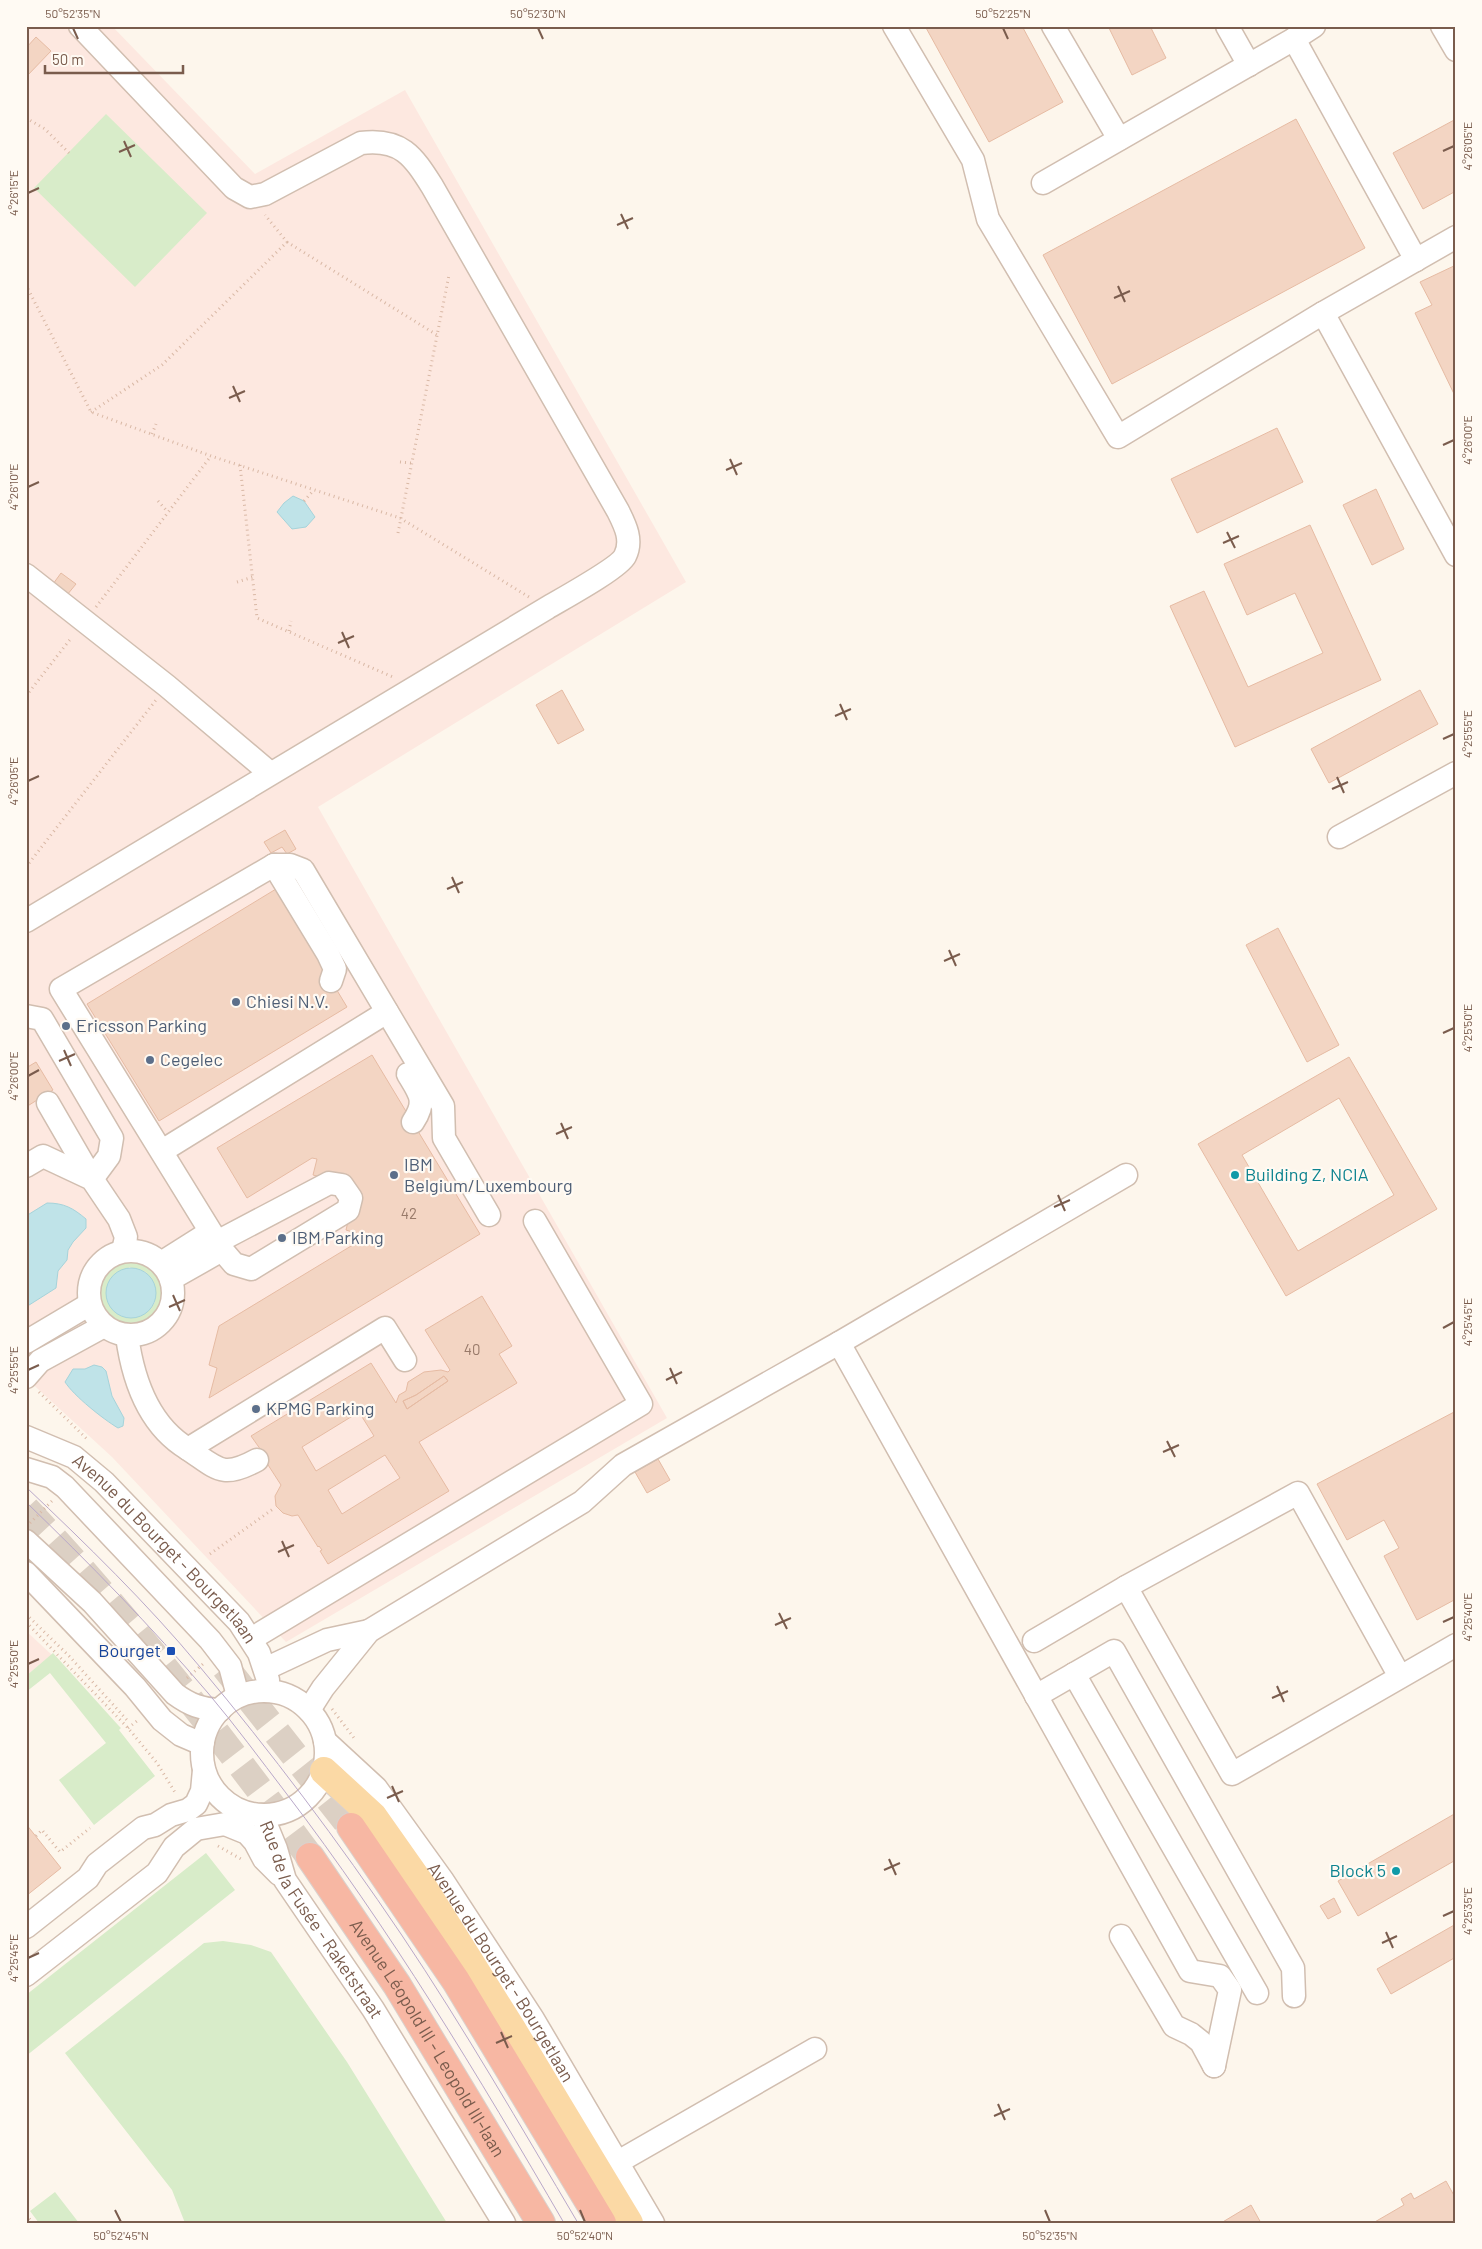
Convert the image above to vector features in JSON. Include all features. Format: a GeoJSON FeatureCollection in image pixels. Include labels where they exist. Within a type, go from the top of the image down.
{"type":"FeatureCollection","features":[{"type":"Feature","properties":{"kind":"highway"},"geometry":{"type":"LineString","coordinates":[[351,1827],[456,1981],[602,2223]]}},
{"type":"Feature","properties":{"kind":"highway","name":"Avenue Léopold III - Leopold III-laan"},"geometry":{"type":"LineString","coordinates":[[310,1857],[397,1985],[541,2223]]}},
{"type":"Feature","properties":{"kind":"main road"},"geometry":{"type":"LineString","coordinates":[[324,1771],[373,1816],[423,1886],[629,2223]]}},
{"type":"Feature","properties":{"kind":"street"},"geometry":{"type":"LineString","coordinates":[[26,921],[270,773],[417,687],[614,566],[625,556],[628,529],[432,186],[414,158],[392,144],[376,141],[361,144],[264,194],[250,197],[234,188],[80,26]]}},
{"type":"Feature","properties":{"kind":"street"},"geometry":{"type":"LineString","coordinates":[[894,26],[973,160],[988,218],[1118,437],[1324,313],[1456,238]]}},
{"type":"Feature","properties":{"kind":"street"},"geometry":{"type":"LineString","coordinates":[[1054,26],[1119,139]]}},
{"type":"Feature","properties":{"kind":"street"},"geometry":{"type":"LineString","coordinates":[[1227,26],[1249,64]]}},
{"type":"Feature","properties":{"kind":"street"},"geometry":{"type":"LineString","coordinates":[[1043,183],[1314,26]]}},
{"type":"Feature","properties":{"kind":"street"},"geometry":{"type":"LineString","coordinates":[[1442,26],[1456,50]]}},
{"type":"Feature","properties":{"kind":"street"},"geometry":{"type":"LineString","coordinates":[[1294,39],[1416,260]]}},
{"type":"Feature","properties":{"kind":"street"},"geometry":{"type":"LineString","coordinates":[[1324,313],[1456,555]]}},
{"type":"Feature","properties":{"kind":"street"},"geometry":{"type":"LineString","coordinates":[[26,575],[167,686],[270,773]]}},
{"type":"Feature","properties":{"kind":"street"},"geometry":{"type":"LineString","coordinates":[[1339,836],[1456,773]]}},
{"type":"Feature","properties":{"kind":"street"},"geometry":{"type":"LineString","coordinates":[[274,865],[328,954],[335,969],[331,981]]}},
{"type":"Feature","properties":{"kind":"street"},"geometry":{"type":"LineString","coordinates":[[166,1271],[216,1241],[329,1183],[342,1185],[351,1198],[348,1210],[251,1268],[234,1264],[216,1241],[61,989],[274,865],[290,865],[303,870],[421,1095],[421,1110],[413,1122]]}},
{"type":"Feature","properties":{"kind":"street"},"geometry":{"type":"LineString","coordinates":[[26,1016],[42,1019],[112,1138],[109,1156],[92,1178]]}},
{"type":"Feature","properties":{"kind":"street"},"geometry":{"type":"LineString","coordinates":[[162,1151],[381,1016]]}},
{"type":"Feature","properties":{"kind":"street"},"geometry":{"type":"LineString","coordinates":[[381,1016],[443,1106],[444,1138],[489,1215]]}},
{"type":"Feature","properties":{"kind":"street"},"geometry":{"type":"LineString","coordinates":[[48,1103],[92,1178],[119,1219],[126,1237],[123,1251]]}},
{"type":"Feature","properties":{"kind":"street"},"geometry":{"type":"LineString","coordinates":[[26,1166],[43,1156],[92,1178]]}},
{"type":"Feature","properties":{"kind":"street"},"geometry":{"type":"LineString","coordinates":[[309,1710],[323,1688],[370,1631],[582,1502],[623,1465],[839,1343],[1126,1175]]}},
{"type":"Feature","properties":{"kind":"street"},"geometry":{"type":"LineString","coordinates":[[251,1639],[641,1404],[535,1221]]}},
{"type":"Feature","properties":{"kind":"street"},"geometry":{"type":"LineString","coordinates":[[123,1251],[141,1252],[166,1271],[174,1291],[172,1304],[167,1316],[159,1326],[148,1333],[137,1336],[119,1334],[104,1326],[95,1316],[90,1304],[89,1290],[92,1276],[99,1265],[110,1256],[123,1251]]}},
{"type":"Feature","properties":{"kind":"street"},"geometry":{"type":"LineString","coordinates":[[26,1342],[90,1304]]}},
{"type":"Feature","properties":{"kind":"street"},"geometry":{"type":"LineString","coordinates":[[30,1381],[40,1361],[104,1326]]}},
{"type":"Feature","properties":{"kind":"street"},"geometry":{"type":"LineString","coordinates":[[188,1449],[385,1328],[405,1360]]}},
{"type":"Feature","properties":{"kind":"street"},"geometry":{"type":"LineString","coordinates":[[127,1336],[133,1369],[146,1403],[168,1435],[213,1466],[227,1471],[240,1469],[257,1460]]}},
{"type":"Feature","properties":{"kind":"street"},"geometry":{"type":"LineString","coordinates":[[839,1343],[1190,1971],[1220,1976],[1230,1990],[1214,2066],[1201,2042],[1191,2034],[1174,2026],[1121,1936]]}},
{"type":"Feature","properties":{"kind":"street","name":"Avenue du Bourget - Bourgetlaan"},"geometry":{"type":"LineString","coordinates":[[26,1436],[74,1457],[104,1482],[238,1622],[251,1639],[266,1680]]}},
{"type":"Feature","properties":{"kind":"street","name":"Avenue du Bourget - Bourgetlaan"},"geometry":{"type":"LineString","coordinates":[[26,1468],[52,1477],[65,1487],[218,1651],[230,1666],[238,1696]]}},
{"type":"Feature","properties":{"kind":"street"},"geometry":{"type":"LineString","coordinates":[[1034,1641],[1298,1492],[1399,1676]]}},
{"type":"Feature","properties":{"kind":"street"},"geometry":{"type":"LineString","coordinates":[[26,1541],[92,1602],[172,1690],[189,1704],[203,1709],[220,1710]]}},
{"type":"Feature","properties":{"kind":"street"},"geometry":{"type":"LineString","coordinates":[[26,1573],[87,1635],[157,1714],[185,1752],[189,1762],[190,1781],[186,1800],[182,1804],[155,1811],[147,1818],[143,1828]]}},
{"type":"Feature","properties":{"kind":"street"},"geometry":{"type":"LineString","coordinates":[[1126,1588],[1232,1774],[1399,1676],[1456,1645]]}},
{"type":"Feature","properties":{"kind":"street"},"geometry":{"type":"LineString","coordinates":[[157,1714],[181,1735],[203,1742],[210,1723],[220,1710],[238,1696],[252,1692],[266,1680],[326,1640],[370,1631]]}},
{"type":"Feature","properties":{"kind":"street"},"geometry":{"type":"LineString","coordinates":[[1036,1696],[1114,1651],[1293,1968],[1294,1996]]}},
{"type":"Feature","properties":{"kind":"street"},"geometry":{"type":"LineString","coordinates":[[1074,1674],[1256,1993]]}},
{"type":"Feature","properties":{"kind":"street"},"geometry":{"type":"LineString","coordinates":[[262,1815],[278,1814],[296,1806],[307,1798],[317,1786],[324,1771],[326,1756],[325,1742],[320,1724],[309,1710],[296,1700],[282,1694],[266,1680]]}},
{"type":"Feature","properties":{"kind":"street","name":"Rue de la Fusée - Raketstraat"},"geometry":{"type":"LineString","coordinates":[[203,1742],[204,1770],[210,1784],[232,1806],[246,1812],[262,1815],[286,1880],[373,2009],[504,2223]]}},
{"type":"Feature","properties":{"kind":"street","name":"Avenue du Bourget - Bourgetlaan"},"geometry":{"type":"LineString","coordinates":[[325,1742],[376,1788],[443,1881],[533,2020],[653,2223]]}},
{"type":"Feature","properties":{"kind":"street"},"geometry":{"type":"LineString","coordinates":[[26,1927],[88,1878],[97,1864],[143,1828],[155,1825],[171,1816],[188,1810],[196,1804],[202,1791],[204,1770]]}},
{"type":"Feature","properties":{"kind":"street"},"geometry":{"type":"LineString","coordinates":[[26,1975],[157,1873],[174,1847],[196,1829],[225,1824],[247,1833],[255,1842],[264,1859],[286,1880]]}},
{"type":"Feature","properties":{"kind":"street"},"geometry":{"type":"LineString","coordinates":[[618,2162],[814,2049]]}},
{"type":"Feature","properties":{"kind":"path"},"geometry":{"type":"LineString","coordinates":[[26,118],[45,129],[68,153]]}},
{"type":"Feature","properties":{"kind":"path"},"geometry":{"type":"LineString","coordinates":[[250,197],[287,242],[437,335]]}},
{"type":"Feature","properties":{"kind":"path"},"geometry":{"type":"LineString","coordinates":[[91,412],[162,365],[287,242]]}},
{"type":"Feature","properties":{"kind":"path"},"geometry":{"type":"LineString","coordinates":[[398,533],[449,275]]}},
{"type":"Feature","properties":{"kind":"path"},"geometry":{"type":"LineString","coordinates":[[27,289],[91,412],[211,456],[400,518],[547,608]]}},
{"type":"Feature","properties":{"kind":"path"},"geometry":{"type":"LineString","coordinates":[[152,434],[156,424]]}},
{"type":"Feature","properties":{"kind":"path"},"geometry":{"type":"LineString","coordinates":[[26,696],[211,456]]}},
{"type":"Feature","properties":{"kind":"path"},"geometry":{"type":"LineString","coordinates":[[400,462],[411,463]]}},
{"type":"Feature","properties":{"kind":"path"},"geometry":{"type":"LineString","coordinates":[[240,465],[257,618],[417,687]]}},
{"type":"Feature","properties":{"kind":"path"},"geometry":{"type":"LineString","coordinates":[[304,501],[314,490]]}},
{"type":"Feature","properties":{"kind":"path"},"geometry":{"type":"LineString","coordinates":[[158,501],[168,512]]}},
{"type":"Feature","properties":{"kind":"path"},"geometry":{"type":"LineString","coordinates":[[237,582],[253,577]]}},
{"type":"Feature","properties":{"kind":"path"},"geometry":{"type":"LineString","coordinates":[[289,631],[291,621]]}},
{"type":"Feature","properties":{"kind":"path"},"geometry":{"type":"LineString","coordinates":[[26,867],[167,686]]}},
{"type":"Feature","properties":{"kind":"path"},"geometry":{"type":"LineString","coordinates":[[30,1381],[93,1445]]}},
{"type":"Feature","properties":{"kind":"path"},"geometry":{"type":"LineString","coordinates":[[210,1554],[273,1510]]}},
{"type":"Feature","properties":{"kind":"path"},"geometry":{"type":"LineString","coordinates":[[26,1614],[69,1656],[127,1720]]}},
{"type":"Feature","properties":{"kind":"path"},"geometry":{"type":"LineString","coordinates":[[26,1622],[128,1728],[157,1763],[182,1804]]}},
{"type":"Feature","properties":{"kind":"path"},"geometry":{"type":"LineString","coordinates":[[172,1690],[218,1651]]}},
{"type":"Feature","properties":{"kind":"path"},"geometry":{"type":"LineString","coordinates":[[128,1728],[157,1714]]}},
{"type":"Feature","properties":{"kind":"path"},"geometry":{"type":"LineString","coordinates":[[36,1836],[42,1830],[60,1852],[90,1828]]}},
{"type":"Feature","properties":{"kind":"path"},"geometry":{"type":"LineString","coordinates":[[203,1828],[217,1845],[243,1860]]}},
{"type":"Feature","properties":{"kind":"path"},"geometry":{"type":"LineString","coordinates":[[26,2215],[33,2223]]}},
{"type":"Feature","properties":{"kind":"shaded area"},"geometry":{"type":"Polygon","coordinates":[[[26,26],[112,26],[255,174],[405,90],[686,582],[318,807],[667,1418],[286,1642],[112,1457],[26,1378],[26,26]]]}},
{"type":"Feature","properties":{"kind":"shaded area"},"geometry":{"type":"Polygon","coordinates":[[[26,1631],[52,1655],[26,1676],[26,1631]]]}},
{"type":"Feature","properties":{"kind":"green space"},"geometry":{"type":"Polygon","coordinates":[[[106,114],[207,213],[135,287],[34,188],[106,114]]]}},
{"type":"Feature","properties":{"kind":"green space"},"geometry":{"type":"Polygon","coordinates":[[[125,1260],[142,1263],[154,1271],[161,1282],[160,1307],[153,1317],[142,1324],[127,1325],[116,1322],[109,1318],[101,1308],[97,1291],[99,1283],[108,1269],[125,1260]],[[129,1267],[115,1312],[132,1317],[143,1314],[152,1307],[155,1302],[146,1272],[129,1267]]]}},
{"type":"Feature","properties":{"kind":"green space"},"geometry":{"type":"Polygon","coordinates":[[[53,1653],[121,1728],[119,1730],[155,1776],[94,1825],[59,1780],[106,1743],[50,1673],[26,1692],[26,1676],[53,1653]]]}},
{"type":"Feature","properties":{"kind":"green space"},"geometry":{"type":"Polygon","coordinates":[[[206,1853],[235,1890],[26,2056],[26,1995],[206,1853]]]}},
{"type":"Feature","properties":{"kind":"green space"},"geometry":{"type":"Polygon","coordinates":[[[223,1941],[251,1945],[271,1952],[347,2062],[447,2223],[185,2223],[172,2190],[65,2053],[204,1943],[223,1941]]]}},
{"type":"Feature","properties":{"kind":"green space"},"geometry":{"type":"Polygon","coordinates":[[[55,2192],[79,2223],[39,2223],[30,2211],[55,2192]]]}},
{"type":"Feature","properties":{"kind":"water"},"geometry":{"type":"Polygon","coordinates":[[[293,496],[304,501],[315,517],[306,527],[292,529],[277,512],[293,496]]]}},
{"type":"Feature","properties":{"kind":"water"},"geometry":{"type":"Polygon","coordinates":[[[47,1203],[63,1205],[77,1212],[86,1219],[86,1228],[68,1250],[67,1260],[58,1271],[56,1288],[26,1307],[26,1216],[47,1203]]]}},
{"type":"Feature","properties":{"kind":"water"},"geometry":{"type":"Polygon","coordinates":[[[126,1268],[136,1268],[149,1275],[156,1288],[156,1298],[149,1311],[136,1318],[126,1318],[117,1314],[110,1307],[106,1298],[106,1288],[110,1279],[117,1272],[126,1268]]]}},
{"type":"Feature","properties":{"kind":"water"},"geometry":{"type":"Polygon","coordinates":[[[94,1365],[102,1367],[106,1371],[112,1396],[124,1418],[123,1426],[118,1428],[105,1419],[69,1388],[65,1382],[73,1369],[85,1369],[94,1365]]]}},
{"type":"Feature","properties":{"kind":"building"},"geometry":{"type":"Polygon","coordinates":[[[925,26],[1022,26],[1063,102],[989,142],[925,26]]]}},
{"type":"Feature","properties":{"kind":"building"},"geometry":{"type":"Polygon","coordinates":[[[1108,26],[1150,26],[1166,58],[1132,75],[1108,26]]]}},
{"type":"Feature","properties":{"kind":"building"},"geometry":{"type":"Polygon","coordinates":[[[36,37],[51,51],[26,77],[26,48],[36,37]]]}},
{"type":"Feature","properties":{"kind":"building"},"geometry":{"type":"Polygon","coordinates":[[[1296,119],[1365,248],[1112,384],[1043,255],[1296,119]]]}},
{"type":"Feature","properties":{"kind":"building"},"geometry":{"type":"Polygon","coordinates":[[[1456,119],[1456,191],[1423,209],[1393,153],[1456,119]]]}},
{"type":"Feature","properties":{"kind":"building"},"geometry":{"type":"Polygon","coordinates":[[[1456,265],[1456,398],[1415,313],[1432,305],[1420,282],[1456,265]]]}},
{"type":"Feature","properties":{"kind":"building"},"geometry":{"type":"Polygon","coordinates":[[[1277,428],[1303,482],[1197,533],[1171,479],[1277,428]]]}},
{"type":"Feature","properties":{"kind":"building"},"geometry":{"type":"Polygon","coordinates":[[[1376,489],[1404,549],[1372,565],[1343,505],[1376,489]]]}},
{"type":"Feature","properties":{"kind":"building"},"geometry":{"type":"Polygon","coordinates":[[[1310,525],[1381,680],[1235,747],[1170,606],[1204,591],[1248,687],[1323,653],[1295,593],[1247,615],[1224,564],[1310,525]]]}},
{"type":"Feature","properties":{"kind":"building"},"geometry":{"type":"Polygon","coordinates":[[[61,573],[76,584],[67,595],[53,584],[61,573]]]}},
{"type":"Feature","properties":{"kind":"building"},"geometry":{"type":"Polygon","coordinates":[[[562,690],[584,730],[558,744],[536,705],[562,690]]]}},
{"type":"Feature","properties":{"kind":"building"},"geometry":{"type":"Polygon","coordinates":[[[1420,690],[1438,724],[1329,783],[1311,749],[1420,690]]]}},
{"type":"Feature","properties":{"kind":"building"},"geometry":{"type":"Polygon","coordinates":[[[285,830],[296,849],[287,854],[282,847],[271,853],[264,842],[285,830]]]}},
{"type":"Feature","properties":{"kind":"building"},"geometry":{"type":"Polygon","coordinates":[[[276,889],[347,1007],[159,1121],[87,1004],[276,889]]]}},
{"type":"Feature","properties":{"kind":"building"},"geometry":{"type":"Polygon","coordinates":[[[1278,928],[1339,1045],[1307,1062],[1246,945],[1278,928]]]}},
{"type":"Feature","properties":{"kind":"building"},"geometry":{"type":"Polygon","coordinates":[[[372,1055],[480,1234],[209,1398],[217,1368],[209,1365],[219,1326],[361,1240],[362,1235],[346,1230],[355,1192],[351,1185],[313,1175],[317,1159],[312,1158],[247,1198],[217,1148],[372,1055]]]}},
{"type":"Feature","properties":{"kind":"building","name":"Building Z, NCIA"},"geometry":{"type":"Polygon","coordinates":[[[1349,1057],[1437,1209],[1286,1296],[1198,1144],[1349,1057]],[[1339,1098],[1242,1155],[1298,1251],[1394,1195],[1339,1098]]]}},
{"type":"Feature","properties":{"kind":"building"},"geometry":{"type":"Polygon","coordinates":[[[36,1062],[53,1090],[26,1107],[26,1068],[36,1062]]]}},
{"type":"Feature","properties":{"kind":"building"},"geometry":{"type":"Polygon","coordinates":[[[482,1296],[512,1346],[499,1354],[517,1383],[419,1442],[449,1491],[328,1564],[320,1551],[322,1550],[318,1547],[298,1515],[292,1516],[283,1513],[276,1506],[275,1496],[281,1485],[251,1436],[371,1363],[396,1403],[399,1395],[406,1391],[408,1382],[424,1372],[441,1370],[448,1372],[450,1370],[425,1330],[482,1296]],[[444,1376],[416,1395],[403,1401],[407,1409],[448,1381],[444,1376]],[[359,1412],[302,1447],[316,1471],[374,1436],[359,1412]],[[385,1455],[328,1490],[342,1514],[400,1478],[385,1455]]]}},
{"type":"Feature","properties":{"kind":"building"},"geometry":{"type":"Polygon","coordinates":[[[444,1376],[448,1381],[407,1409],[403,1401],[416,1395],[444,1376]]]}},
{"type":"Feature","properties":{"kind":"building"},"geometry":{"type":"Polygon","coordinates":[[[1456,1411],[1456,1599],[1417,1620],[1384,1556],[1399,1548],[1384,1520],[1347,1540],[1317,1484],[1456,1411]]]}},
{"type":"Feature","properties":{"kind":"building"},"geometry":{"type":"Polygon","coordinates":[[[658,1459],[670,1480],[647,1493],[635,1472],[658,1459]]]}},
{"type":"Feature","properties":{"kind":"building","name":"Block 5"},"geometry":{"type":"Polygon","coordinates":[[[1456,1813],[1454,1861],[1358,1916],[1338,1881],[1456,1813]]]}},
{"type":"Feature","properties":{"kind":"building"},"geometry":{"type":"Polygon","coordinates":[[[26,1824],[61,1868],[26,1896],[26,1824]]]}},
{"type":"Feature","properties":{"kind":"building"},"geometry":{"type":"Polygon","coordinates":[[[1334,1898],[1341,1912],[1328,1919],[1320,1906],[1334,1898]]]}},
{"type":"Feature","properties":{"kind":"building"},"geometry":{"type":"Polygon","coordinates":[[[1456,1924],[1456,1957],[1391,1994],[1377,1969],[1456,1924]]]}},
{"type":"Feature","properties":{"kind":"building"},"geometry":{"type":"Polygon","coordinates":[[[1446,2181],[1456,2199],[1456,2220],[1451,2223],[1373,2223],[1404,2205],[1401,2199],[1411,2193],[1414,2199],[1446,2181]]]}},
{"type":"Feature","properties":{"kind":"building"},"geometry":{"type":"Polygon","coordinates":[[[1251,2205],[1261,2223],[1221,2223],[1251,2205]]]}},
{"type":"Feature","properties":{"kind":"tunnel"},"geometry":{"type":"LineString","coordinates":[[26,1509],[138,1635],[243,1767],[310,1857]]}},
{"type":"Feature","properties":{"kind":"tunnel"},"geometry":{"type":"LineString","coordinates":[[225,1667],[351,1827]]}},
{"type":"Feature","properties":{"kind":"tram line"},"geometry":{"type":"LineString","coordinates":[[26,1487],[116,1574],[180,1643],[304,1798],[353,1865],[424,1969],[578,2223]]}},
{"type":"Feature","properties":{"kind":"tram line"},"geometry":{"type":"LineString","coordinates":[[26,1502],[164,1643],[228,1717],[286,1793],[361,1897],[432,2004],[499,2112],[564,2223]]}},
{"type":"Feature","properties":{"kind":"place","name":"Chiesi N.V."},"geometry":{"type":"Point","coordinates":[236,1002]}},
{"type":"Feature","properties":{"kind":"place","name":"Ericsson Parking"},"geometry":{"type":"Point","coordinates":[66,1026]}},
{"type":"Feature","properties":{"kind":"place","name":"Cegelec"},"geometry":{"type":"Point","coordinates":[150,1060]}},
{"type":"Feature","properties":{"kind":"place","name":"IBM Belgium/Luxembourg"},"geometry":{"type":"Point","coordinates":[394,1175]}},
{"type":"Feature","properties":{"kind":"place","name":"Building Z, NCIA"},"geometry":{"type":"Point","coordinates":[1235,1175]}},
{"type":"Feature","properties":{"kind":"place","name":"IBM Parking"},"geometry":{"type":"Point","coordinates":[282,1238]}},
{"type":"Feature","properties":{"kind":"place","name":"KPMG Parking"},"geometry":{"type":"Point","coordinates":[256,1409]}},
{"type":"Feature","properties":{"kind":"place","name":"Bourget"},"geometry":{"type":"Point","coordinates":[171,1651]}},
{"type":"Feature","properties":{"kind":"place","name":"Block 5"},"geometry":{"type":"Point","coordinates":[1396,1871]}}]}
